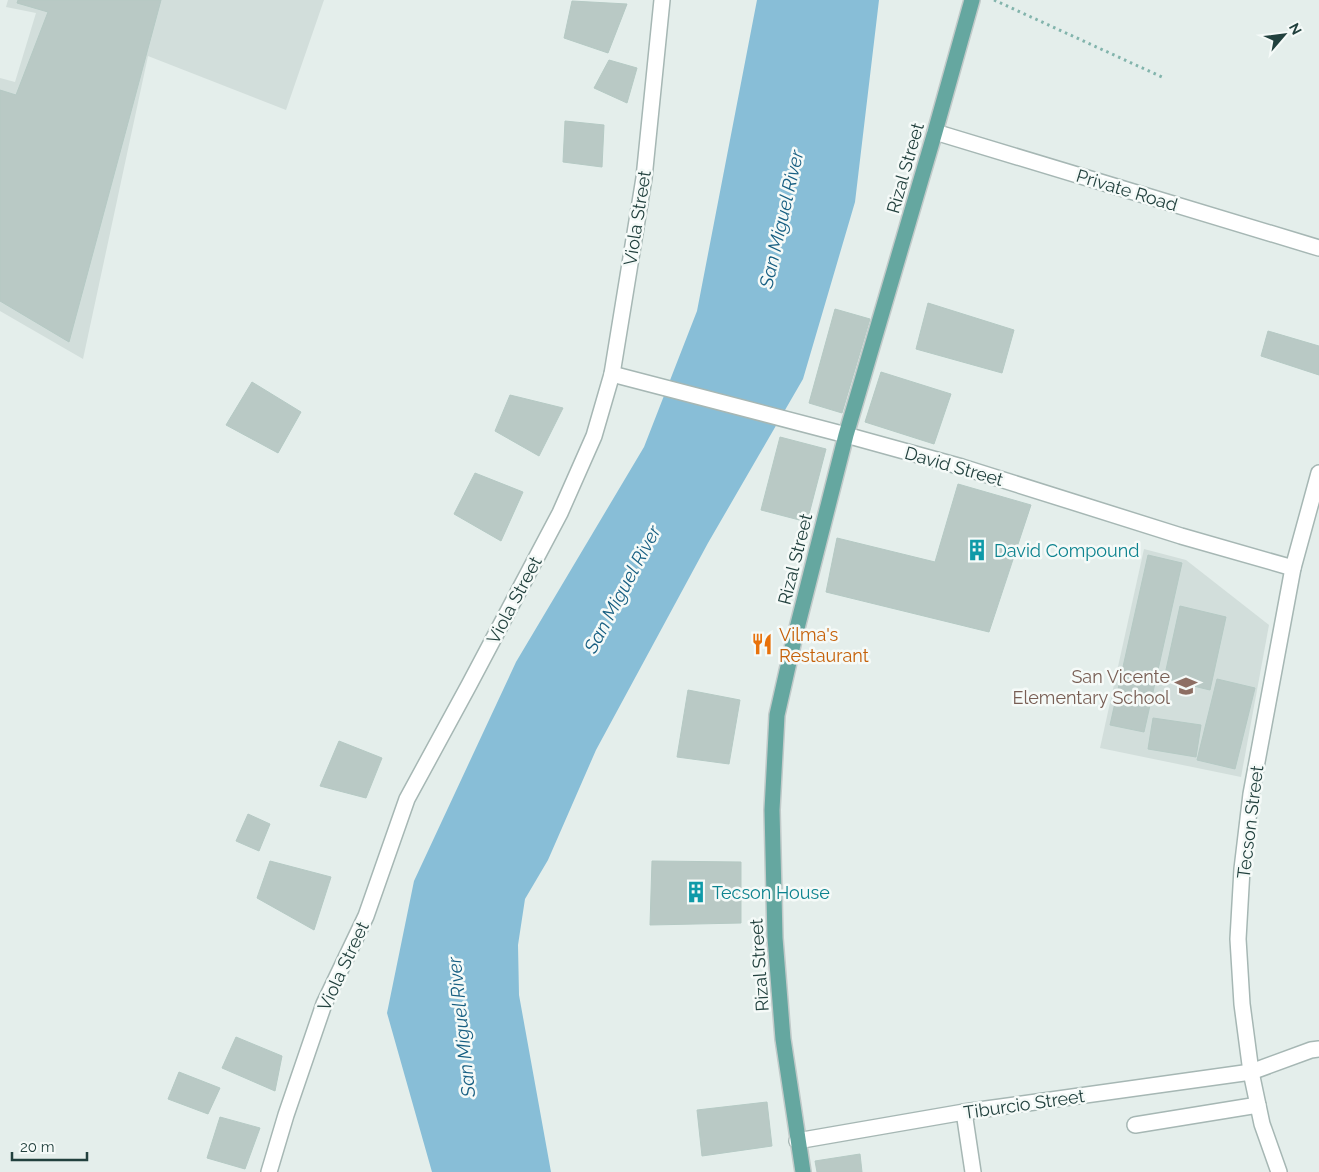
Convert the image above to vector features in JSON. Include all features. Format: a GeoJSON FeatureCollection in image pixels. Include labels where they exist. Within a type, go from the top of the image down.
{"type":"FeatureCollection","features":[{"type":"Feature","properties":{"kind":"main road","name":"Rizal Street"},"geometry":{"type":"LineString","coordinates":[[803,1172],[783,1039],[775,938],[772,845],[777,715],[846,435],[972,0]]}},
{"type":"Feature","properties":{"kind":"street","name":"Viola Street"},"geometry":{"type":"LineString","coordinates":[[269,1172],[286,1115],[324,1004],[366,916],[407,800],[560,513],[594,436],[612,374],[644,178],[662,0]]}},
{"type":"Feature","properties":{"kind":"street","name":"Private Road"},"geometry":{"type":"LineString","coordinates":[[935,132],[1319,248]]}},
{"type":"Feature","properties":{"kind":"street","name":"David Street"},"geometry":{"type":"LineString","coordinates":[[612,374],[962,467],[1144,524],[1294,568]]}},
{"type":"Feature","properties":{"kind":"street","name":"Tecson Street"},"geometry":{"type":"LineString","coordinates":[[1279,1172],[1262,1124],[1251,1072],[1242,1004],[1238,939],[1242,869],[1251,794],[1294,568],[1319,473]]}},
{"type":"Feature","properties":{"kind":"street","name":"Tiburcio Street"},"geometry":{"type":"LineString","coordinates":[[798,1141],[964,1112],[1251,1072],[1311,1050],[1319,1049]]}},
{"type":"Feature","properties":{"kind":"street"},"geometry":{"type":"LineString","coordinates":[[1135,1125],[1258,1105]]}},
{"type":"Feature","properties":{"kind":"street"},"geometry":{"type":"LineString","coordinates":[[964,1112],[974,1172]]}},
{"type":"Feature","properties":{"kind":"path"},"geometry":{"type":"LineString","coordinates":[[994,0],[1162,77]]}},
{"type":"Feature","properties":{"kind":"shaded area"},"geometry":{"type":"Polygon","coordinates":[[[8,0],[324,0],[286,110],[148,56],[83,359],[0,311],[0,78],[15,82],[36,13],[6,7],[8,0]]]}},
{"type":"Feature","properties":{"kind":"shaded area","name":"San Vicente Elementary School"},"geometry":{"type":"Polygon","coordinates":[[[1144,549],[1186,560],[1269,625],[1241,777],[1100,748],[1144,549]]]}},
{"type":"Feature","properties":{"kind":"water","name":"San Miguel River"},"geometry":{"type":"Polygon","coordinates":[[[757,0],[879,0],[855,202],[803,379],[708,543],[596,750],[548,860],[525,899],[518,945],[519,995],[551,1172],[432,1172],[387,1013],[414,881],[516,662],[644,447],[697,311],[757,0]]]}},
{"type":"Feature","properties":{"kind":"building"},"geometry":{"type":"Polygon","coordinates":[[[18,0],[161,0],[69,342],[0,301],[0,90],[16,95],[48,12],[17,3],[18,0]]]}},
{"type":"Feature","properties":{"kind":"building"},"geometry":{"type":"Polygon","coordinates":[[[572,1],[627,4],[608,53],[564,38],[572,1]]]}},
{"type":"Feature","properties":{"kind":"building"},"geometry":{"type":"Polygon","coordinates":[[[609,60],[637,68],[627,103],[594,88],[609,60]]]}},
{"type":"Feature","properties":{"kind":"building"},"geometry":{"type":"Polygon","coordinates":[[[565,121],[604,125],[602,167],[563,162],[565,121]]]}},
{"type":"Feature","properties":{"kind":"building"},"geometry":{"type":"Polygon","coordinates":[[[928,303],[1014,330],[1002,373],[916,349],[928,303]]]}},
{"type":"Feature","properties":{"kind":"building"},"geometry":{"type":"Polygon","coordinates":[[[835,309],[870,319],[842,413],[809,403],[835,309]]]}},
{"type":"Feature","properties":{"kind":"building"},"geometry":{"type":"Polygon","coordinates":[[[1268,331],[1319,346],[1319,375],[1261,356],[1268,331]]]}},
{"type":"Feature","properties":{"kind":"building"},"geometry":{"type":"Polygon","coordinates":[[[881,372],[951,394],[934,444],[865,422],[881,372]]]}},
{"type":"Feature","properties":{"kind":"building"},"geometry":{"type":"Polygon","coordinates":[[[252,382],[301,412],[278,453],[226,425],[252,382]]]}},
{"type":"Feature","properties":{"kind":"building"},"geometry":{"type":"Polygon","coordinates":[[[510,395],[563,408],[539,456],[495,431],[510,395]]]}},
{"type":"Feature","properties":{"kind":"building"},"geometry":{"type":"Polygon","coordinates":[[[780,437],[826,449],[807,522],[761,510],[780,437]]]}},
{"type":"Feature","properties":{"kind":"building"},"geometry":{"type":"Polygon","coordinates":[[[475,473],[523,492],[501,541],[454,514],[475,473]]]}},
{"type":"Feature","properties":{"kind":"building","name":"David Compound"},"geometry":{"type":"Polygon","coordinates":[[[958,484],[1031,505],[989,632],[826,592],[837,538],[935,562],[958,484]]]}},
{"type":"Feature","properties":{"kind":"building"},"geometry":{"type":"Polygon","coordinates":[[[1148,555],[1182,563],[1144,732],[1110,725],[1148,555]]]}},
{"type":"Feature","properties":{"kind":"building"},"geometry":{"type":"Polygon","coordinates":[[[1180,606],[1226,617],[1210,690],[1164,679],[1180,606]]]}},
{"type":"Feature","properties":{"kind":"building"},"geometry":{"type":"Polygon","coordinates":[[[1217,679],[1255,688],[1235,769],[1197,760],[1217,679]]]}},
{"type":"Feature","properties":{"kind":"building"},"geometry":{"type":"Polygon","coordinates":[[[688,690],[740,700],[729,764],[677,757],[688,690]]]}},
{"type":"Feature","properties":{"kind":"building"},"geometry":{"type":"Polygon","coordinates":[[[1153,718],[1201,725],[1196,757],[1148,749],[1153,718]]]}},
{"type":"Feature","properties":{"kind":"building"},"geometry":{"type":"Polygon","coordinates":[[[339,741],[382,758],[366,798],[320,786],[339,741]]]}},
{"type":"Feature","properties":{"kind":"building"},"geometry":{"type":"Polygon","coordinates":[[[248,814],[270,824],[259,851],[236,841],[248,814]]]}},
{"type":"Feature","properties":{"kind":"building"},"geometry":{"type":"Polygon","coordinates":[[[270,861],[331,877],[314,930],[257,898],[270,861]]]}},
{"type":"Feature","properties":{"kind":"building","name":"Tecson House"},"geometry":{"type":"Polygon","coordinates":[[[652,861],[741,862],[741,923],[650,925],[652,861]]]}},
{"type":"Feature","properties":{"kind":"building"},"geometry":{"type":"Polygon","coordinates":[[[236,1037],[282,1056],[275,1091],[222,1068],[236,1037]]]}},
{"type":"Feature","properties":{"kind":"building"},"geometry":{"type":"Polygon","coordinates":[[[179,1072],[220,1088],[208,1114],[168,1099],[179,1072]]]}},
{"type":"Feature","properties":{"kind":"building"},"geometry":{"type":"Polygon","coordinates":[[[767,1102],[772,1146],[702,1156],[697,1110],[767,1102]]]}},
{"type":"Feature","properties":{"kind":"building"},"geometry":{"type":"Polygon","coordinates":[[[220,1117],[260,1128],[245,1169],[207,1158],[220,1117]]]}},
{"type":"Feature","properties":{"kind":"building"},"geometry":{"type":"Polygon","coordinates":[[[860,1154],[862,1172],[817,1172],[815,1161],[860,1154]]]}},
{"type":"Feature","properties":{"kind":"place","name":"David Compound"},"geometry":{"type":"Point","coordinates":[977,550]}},
{"type":"Feature","properties":{"kind":"place","name":"Vilma's Restaurant"},"geometry":{"type":"Point","coordinates":[762,644]}},
{"type":"Feature","properties":{"kind":"place","name":"San Vicente Elementary School"},"geometry":{"type":"Point","coordinates":[1186,686]}},
{"type":"Feature","properties":{"kind":"place","name":"Tecson House"},"geometry":{"type":"Point","coordinates":[696,892]}}]}
